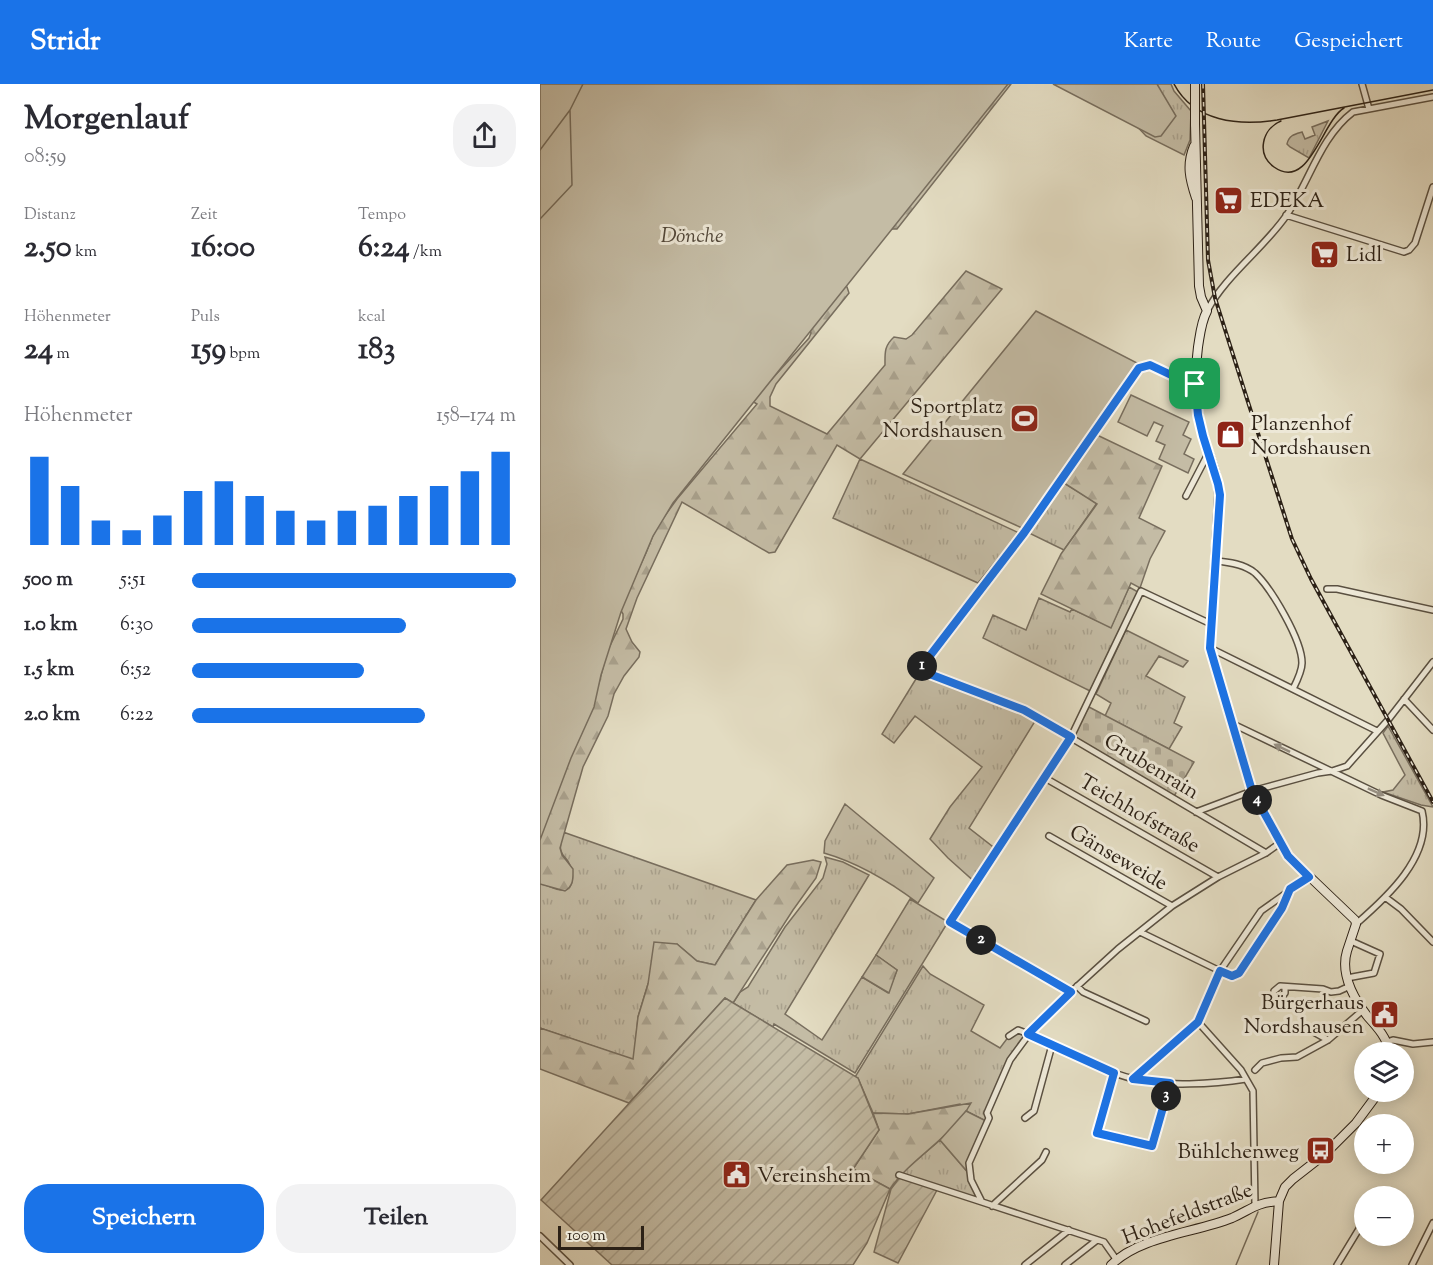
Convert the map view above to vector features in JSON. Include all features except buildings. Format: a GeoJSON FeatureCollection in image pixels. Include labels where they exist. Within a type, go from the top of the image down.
{"type":"FeatureCollection","features":[{"type":"Feature","properties":{"kind":"street"},"geometry":{"type":"LineString","coordinates":[[1195,84],[1196,140],[1190,155],[1189,178],[1199,205],[1199,286],[1207,311]]}},
{"type":"Feature","properties":{"kind":"street"},"geometry":{"type":"LineString","coordinates":[[1362,84],[1369,109]]}},
{"type":"Feature","properties":{"kind":"street"},"geometry":{"type":"LineString","coordinates":[[1356,924],[1288,856],[1252,791],[1210,648],[1220,495],[1198,415],[1195,384],[1203,319],[1207,311],[1221,290],[1261,247],[1286,215],[1334,130],[1353,112],[1433,97]]}},
{"type":"Feature","properties":{"kind":"street"},"geometry":{"type":"LineString","coordinates":[[1286,215],[1404,252],[1415,243],[1433,188]]}},
{"type":"Feature","properties":{"kind":"street","name":"Grubenrain"},"geometry":{"type":"LineString","coordinates":[[1195,384],[1188,383],[1150,365],[1139,368],[1024,533],[919,670],[1024,710],[1266,853]]}},
{"type":"Feature","properties":{"kind":"street"},"geometry":{"type":"LineString","coordinates":[[1186,496],[1209,452]]}},
{"type":"Feature","properties":{"kind":"street"},"geometry":{"type":"LineString","coordinates":[[1215,561],[1244,566],[1255,573],[1270,592],[1299,646],[1303,663],[1293,689]]}},
{"type":"Feature","properties":{"kind":"street"},"geometry":{"type":"LineString","coordinates":[[1327,589],[1337,589],[1433,610]]}},
{"type":"Feature","properties":{"kind":"street"},"geometry":{"type":"LineString","coordinates":[[1071,992],[950,922],[1071,737],[1141,591],[1211,624]]}},
{"type":"Feature","properties":{"kind":"street"},"geometry":{"type":"LineString","coordinates":[[1210,648],[1377,731]]}},
{"type":"Feature","properties":{"kind":"street"},"geometry":{"type":"LineString","coordinates":[[1196,812],[1252,791],[1347,766],[1433,662]]}},
{"type":"Feature","properties":{"kind":"street"},"geometry":{"type":"LineString","coordinates":[[1404,699],[1433,730]]}},
{"type":"Feature","properties":{"kind":"street"},"geometry":{"type":"LineString","coordinates":[[1233,724],[1381,795],[1422,811],[1424,831],[1419,851],[1402,880],[1356,924],[1345,964],[1348,982],[1363,1010],[1387,1042],[1393,1040],[1403,1042]]}},
{"type":"Feature","properties":{"kind":"street","name":"Teichhofstraße"},"geometry":{"type":"LineString","coordinates":[[1045,778],[1218,877]]}},
{"type":"Feature","properties":{"kind":"street","name":"Gänseweide"},"geometry":{"type":"LineString","coordinates":[[1049,836],[1172,906]]}},
{"type":"Feature","properties":{"kind":"street","name":"Gänseweide"},"geometry":{"type":"LineString","coordinates":[[982,1202],[971,1180],[969,1163],[988,1122],[987,1113],[1010,1060],[1028,1034],[1118,949],[1172,906],[1218,877],[1266,853],[1280,843]]}},
{"type":"Feature","properties":{"kind":"street"},"geometry":{"type":"LineString","coordinates":[[1133,1079],[1198,1022],[1220,971],[1261,912],[1309,877]]}},
{"type":"Feature","properties":{"kind":"street"},"geometry":{"type":"LineString","coordinates":[[1140,932],[1232,976],[1239,973],[1282,908],[1290,889]]}},
{"type":"Feature","properties":{"kind":"street"},"geometry":{"type":"LineString","coordinates":[[1384,897],[1401,909],[1433,942]]}},
{"type":"Feature","properties":{"kind":"street"},"geometry":{"type":"LineString","coordinates":[[1285,987],[1339,991],[1348,982],[1374,973],[1380,954],[1351,941]]}},
{"type":"Feature","properties":{"kind":"street"},"geometry":{"type":"LineString","coordinates":[[1077,986],[1083,992],[1146,1021]]}},
{"type":"Feature","properties":{"kind":"street"},"geometry":{"type":"LineString","coordinates":[[1256,1070],[1262,1063],[1297,1057],[1328,1040],[1363,1010]]}},
{"type":"Feature","properties":{"kind":"street"},"geometry":{"type":"LineString","coordinates":[[1198,1022],[1241,1070],[1253,1091],[1255,1205]]}},
{"type":"Feature","properties":{"kind":"street"},"geometry":{"type":"LineString","coordinates":[[1010,1036],[1018,1030],[1114,1073],[1133,1079],[1170,1083],[1217,1083],[1245,1079]]}},
{"type":"Feature","properties":{"kind":"street"},"geometry":{"type":"LineString","coordinates":[[1310,1030],[1328,1040]]}},
{"type":"Feature","properties":{"kind":"street"},"geometry":{"type":"LineString","coordinates":[[1414,1044],[1433,1042]]}},
{"type":"Feature","properties":{"kind":"street"},"geometry":{"type":"LineString","coordinates":[[1025,1118],[1034,1111],[1052,1045]]}},
{"type":"Feature","properties":{"kind":"street"},"geometry":{"type":"LineString","coordinates":[[1114,1073],[1097,1133],[1152,1146],[1170,1083]]}},
{"type":"Feature","properties":{"kind":"street"},"geometry":{"type":"LineString","coordinates":[[1274,1265],[1279,1201],[1285,1187],[1325,1154],[1356,1123],[1372,1102]]}},
{"type":"Feature","properties":{"kind":"street"},"geometry":{"type":"LineString","coordinates":[[992,1206],[1042,1160],[1046,1152]]}},
{"type":"Feature","properties":{"kind":"street"},"geometry":{"type":"LineString","coordinates":[[899,1175],[1104,1242],[1114,1262]]}},
{"type":"Feature","properties":{"kind":"street","name":"Hohefeldstraße"},"geometry":{"type":"LineString","coordinates":[[1114,1262],[1141,1245],[1232,1217],[1255,1205],[1279,1201]]}},
{"type":"Feature","properties":{"kind":"street"},"geometry":{"type":"LineString","coordinates":[[1412,1265],[1433,1223]]}},
{"type":"Feature","properties":{"kind":"street"},"geometry":{"type":"LineString","coordinates":[[1025,1265],[1069,1230]]}},
{"type":"Feature","properties":{"kind":"street"},"geometry":{"type":"LineString","coordinates":[[540,1236],[570,1265]]}},
{"type":"Feature","properties":{"kind":"street"},"geometry":{"type":"LineString","coordinates":[[1337,1265],[1354,1237]]}},
{"type":"Feature","properties":{"kind":"street"},"geometry":{"type":"LineString","coordinates":[[1065,1265],[1097,1240]]}},
{"type":"Feature","properties":{"kind":"green space","name":"Dönche"},"geometry":{"type":"Polygon","coordinates":[[[540,84],[1008,84],[673,503],[653,536],[621,612],[601,675],[594,707],[571,758],[540,840],[540,84]]]}},
{"type":"Feature","properties":{"kind":"green space"},"geometry":{"type":"Polygon","coordinates":[[[999,84],[1011,84],[897,229],[891,229],[999,84]]]}},
{"type":"Feature","properties":{"kind":"green space"},"geometry":{"type":"Polygon","coordinates":[[[1053,84],[1157,84],[1176,116],[1161,136],[1155,137],[1053,84]]]}},
{"type":"Feature","properties":{"kind":"green space"},"geometry":{"type":"Polygon","coordinates":[[[1097,84],[1171,84],[1191,111],[1190,140],[1184,155],[1146,136],[1097,84]]]}},
{"type":"Feature","properties":{"kind":"green space"},"geometry":{"type":"Polygon","coordinates":[[[1328,121],[1309,158],[1287,144],[1297,133],[1302,132],[1305,139],[1315,135],[1312,127],[1328,121]]]}},
{"type":"Feature","properties":{"kind":"green space"},"geometry":{"type":"Polygon","coordinates":[[[966,271],[1002,289],[860,459],[837,445],[775,552],[769,553],[682,502],[637,598],[626,629],[640,652],[639,657],[614,694],[608,716],[583,767],[560,848],[562,855],[573,869],[571,884],[565,891],[540,884],[540,814],[599,683],[607,652],[623,619],[620,609],[656,528],[677,499],[757,404],[752,401],[809,338],[811,333],[809,327],[839,282],[847,287],[849,293],[776,384],[770,397],[770,406],[827,434],[885,365],[888,343],[894,337],[906,339],[912,335],[966,271]]]}},
{"type":"Feature","properties":{"kind":"green space","name":"Sportplatz Nordshausen"},"geometry":{"type":"Polygon","coordinates":[[[1036,311],[1137,363],[1022,528],[903,474],[1036,311]]]}},
{"type":"Feature","properties":{"kind":"green space"},"geometry":{"type":"Polygon","coordinates":[[[1131,395],[1189,422],[1183,435],[1191,439],[1184,454],[1194,459],[1188,473],[1159,459],[1165,445],[1156,441],[1163,426],[1154,422],[1147,436],[1118,422],[1131,395]]]}},
{"type":"Feature","properties":{"kind":"green space"},"geometry":{"type":"Polygon","coordinates":[[[1097,435],[1162,466],[1139,518],[1165,531],[1150,559],[1140,588],[1131,583],[1111,628],[1041,594],[1061,554],[1097,504],[1064,483],[1097,435]]]}},
{"type":"Feature","properties":{"kind":"green space"},"geometry":{"type":"Polygon","coordinates":[[[860,459],[1019,533],[978,583],[833,518],[860,459]]]}},
{"type":"Feature","properties":{"kind":"green space"},"geometry":{"type":"Polygon","coordinates":[[[1064,483],[1097,503],[1064,550],[1029,533],[1064,483]]]}},
{"type":"Feature","properties":{"kind":"green space"},"geometry":{"type":"Polygon","coordinates":[[[1129,587],[1138,592],[1090,691],[983,638],[993,615],[1026,630],[1039,598],[1070,612],[1072,609],[1111,627],[1129,587]]]}},
{"type":"Feature","properties":{"kind":"green space"},"geometry":{"type":"Polygon","coordinates":[[[1126,630],[1188,661],[1183,667],[1159,656],[1146,676],[1185,697],[1174,723],[1182,727],[1169,749],[1105,716],[1111,703],[1096,694],[1126,630]]]}},
{"type":"Feature","properties":{"kind":"green space"},"geometry":{"type":"Polygon","coordinates":[[[919,674],[1037,718],[969,828],[997,850],[976,883],[930,839],[950,807],[982,767],[915,716],[894,743],[882,734],[919,674]]]}},
{"type":"Feature","properties":{"kind":"green space"},"geometry":{"type":"Polygon","coordinates":[[[1089,707],[1194,762],[1173,798],[1071,737],[1089,707]]]}},
{"type":"Feature","properties":{"kind":"green space"},"geometry":{"type":"Polygon","coordinates":[[[1388,726],[1433,807],[1383,792],[1393,790],[1405,775],[1383,733],[1388,726]]]}},
{"type":"Feature","properties":{"kind":"green space"},"geometry":{"type":"Polygon","coordinates":[[[845,804],[934,878],[918,903],[874,874],[824,853],[825,841],[845,804]]]}},
{"type":"Feature","properties":{"kind":"green space"},"geometry":{"type":"Polygon","coordinates":[[[563,832],[756,900],[715,965],[697,961],[677,944],[648,984],[638,1017],[634,1060],[540,1028],[540,884],[563,890],[572,884],[570,866],[560,849],[563,832]]]}},
{"type":"Feature","properties":{"kind":"green space"},"geometry":{"type":"Polygon","coordinates":[[[825,857],[843,862],[869,875],[785,1014],[822,1040],[862,977],[888,993],[897,970],[876,955],[910,899],[948,922],[855,1073],[774,1024],[773,1027],[733,1003],[740,992],[748,987],[785,927],[823,878],[827,864],[825,857]]]}},
{"type":"Feature","properties":{"kind":"green space"},"geometry":{"type":"Polygon","coordinates":[[[813,860],[821,862],[816,878],[733,1003],[725,998],[629,1103],[540,1069],[540,1028],[633,1059],[638,1017],[648,984],[654,942],[677,944],[697,961],[715,965],[756,900],[787,865],[813,860]]]}},
{"type":"Feature","properties":{"kind":"green space"},"geometry":{"type":"Polygon","coordinates":[[[876,955],[897,970],[889,993],[862,977],[876,955]]]}},
{"type":"Feature","properties":{"kind":"green space"},"geometry":{"type":"Polygon","coordinates":[[[923,966],[930,974],[984,1005],[971,1031],[1000,1048],[1009,1036],[1018,1030],[1028,1034],[1010,1060],[987,1113],[988,1122],[966,1111],[960,1104],[908,1114],[873,1113],[858,1078],[855,1077],[923,966]]]}},
{"type":"Feature","properties":{"kind":"green space"},"geometry":{"type":"Polygon","coordinates":[[[725,998],[858,1078],[879,1130],[853,1169],[890,1189],[867,1243],[853,1265],[612,1265],[541,1200],[725,998]]]}},
{"type":"Feature","properties":{"kind":"green space"},"geometry":{"type":"Polygon","coordinates":[[[971,1103],[953,1127],[909,1167],[890,1189],[853,1169],[879,1130],[873,1113],[908,1114],[971,1103]]]}},
{"type":"Feature","properties":{"kind":"green space"},"geometry":{"type":"Polygon","coordinates":[[[966,1111],[988,1122],[969,1163],[971,1176],[940,1140],[966,1111]]]}},
{"type":"Feature","properties":{"kind":"green space"},"geometry":{"type":"Polygon","coordinates":[[[940,1140],[971,1176],[982,1202],[899,1175],[940,1140]]]}},
{"type":"Feature","properties":{"kind":"green space"},"geometry":{"type":"Polygon","coordinates":[[[900,1177],[937,1190],[898,1263],[874,1252],[891,1189],[900,1177]]]}},
{"type":"Feature","properties":{"kind":"waterway"},"geometry":{"type":"LineString","coordinates":[[540,219],[572,185],[570,110],[583,84]]}},
{"type":"Feature","properties":{"kind":"waterway"},"geometry":{"type":"LineString","coordinates":[[540,150],[570,110]]}},
{"type":"Feature","properties":{"kind":"waterway"},"geometry":{"type":"LineString","coordinates":[[1236,1265],[1258,1212]]}},
{"type":"Feature","properties":{"kind":"tram line"},"geometry":{"type":"LineString","coordinates":[[1174,84],[1183,97],[1205,114],[1248,122],[1277,120],[1433,90]]}},
{"type":"Feature","properties":{"kind":"tram line"},"geometry":{"type":"LineString","coordinates":[[1281,121],[1269,130],[1263,149],[1268,162],[1286,172],[1297,170],[1306,163],[1336,115],[1344,108]]}},
{"type":"Feature","properties":{"kind":"railway"},"geometry":{"type":"LineString","coordinates":[[1203,84],[1208,260],[1215,298],[1248,402],[1292,539],[1311,579],[1433,802]]}},
{"type":"Feature","properties":{"kind":"place","name":"EDEKA"},"geometry":{"type":"Point","coordinates":[1229,200]}},
{"type":"Feature","properties":{"kind":"place","name":"Lidl"},"geometry":{"type":"Point","coordinates":[1325,254]}},
{"type":"Feature","properties":{"kind":"place","name":"Sportplatz Nordshausen"},"geometry":{"type":"Point","coordinates":[1024,418]}},
{"type":"Feature","properties":{"kind":"place","name":"Planzenhof Nordshausen"},"geometry":{"type":"Point","coordinates":[1230,435]}},
{"type":"Feature","properties":{"kind":"place","name":"Bürgerhaus Nordshausen"},"geometry":{"type":"Point","coordinates":[1385,1014]}},
{"type":"Feature","properties":{"kind":"place","name":"Bühlchenweg"},"geometry":{"type":"Point","coordinates":[1320,1151]}},
{"type":"Feature","properties":{"kind":"place","name":"Vereinsheim"},"geometry":{"type":"Point","coordinates":[736,1175]}},
{"type":"Feature","properties":{"kind":"route"},"geometry":{"type":"LineString","coordinates":[[1150,365],[1188,383],[1195,384],[1198,415],[1220,495],[1210,648],[1252,791],[1288,856],[1309,877],[1290,889],[1282,908],[1239,973],[1232,976],[1220,971],[1198,1022],[1133,1079],[1170,1083],[1152,1146],[1097,1133],[1114,1073],[1028,1034],[1071,992],[950,922],[1071,737],[1024,710],[919,670],[1024,533],[1139,368],[1150,365]]}}]}
